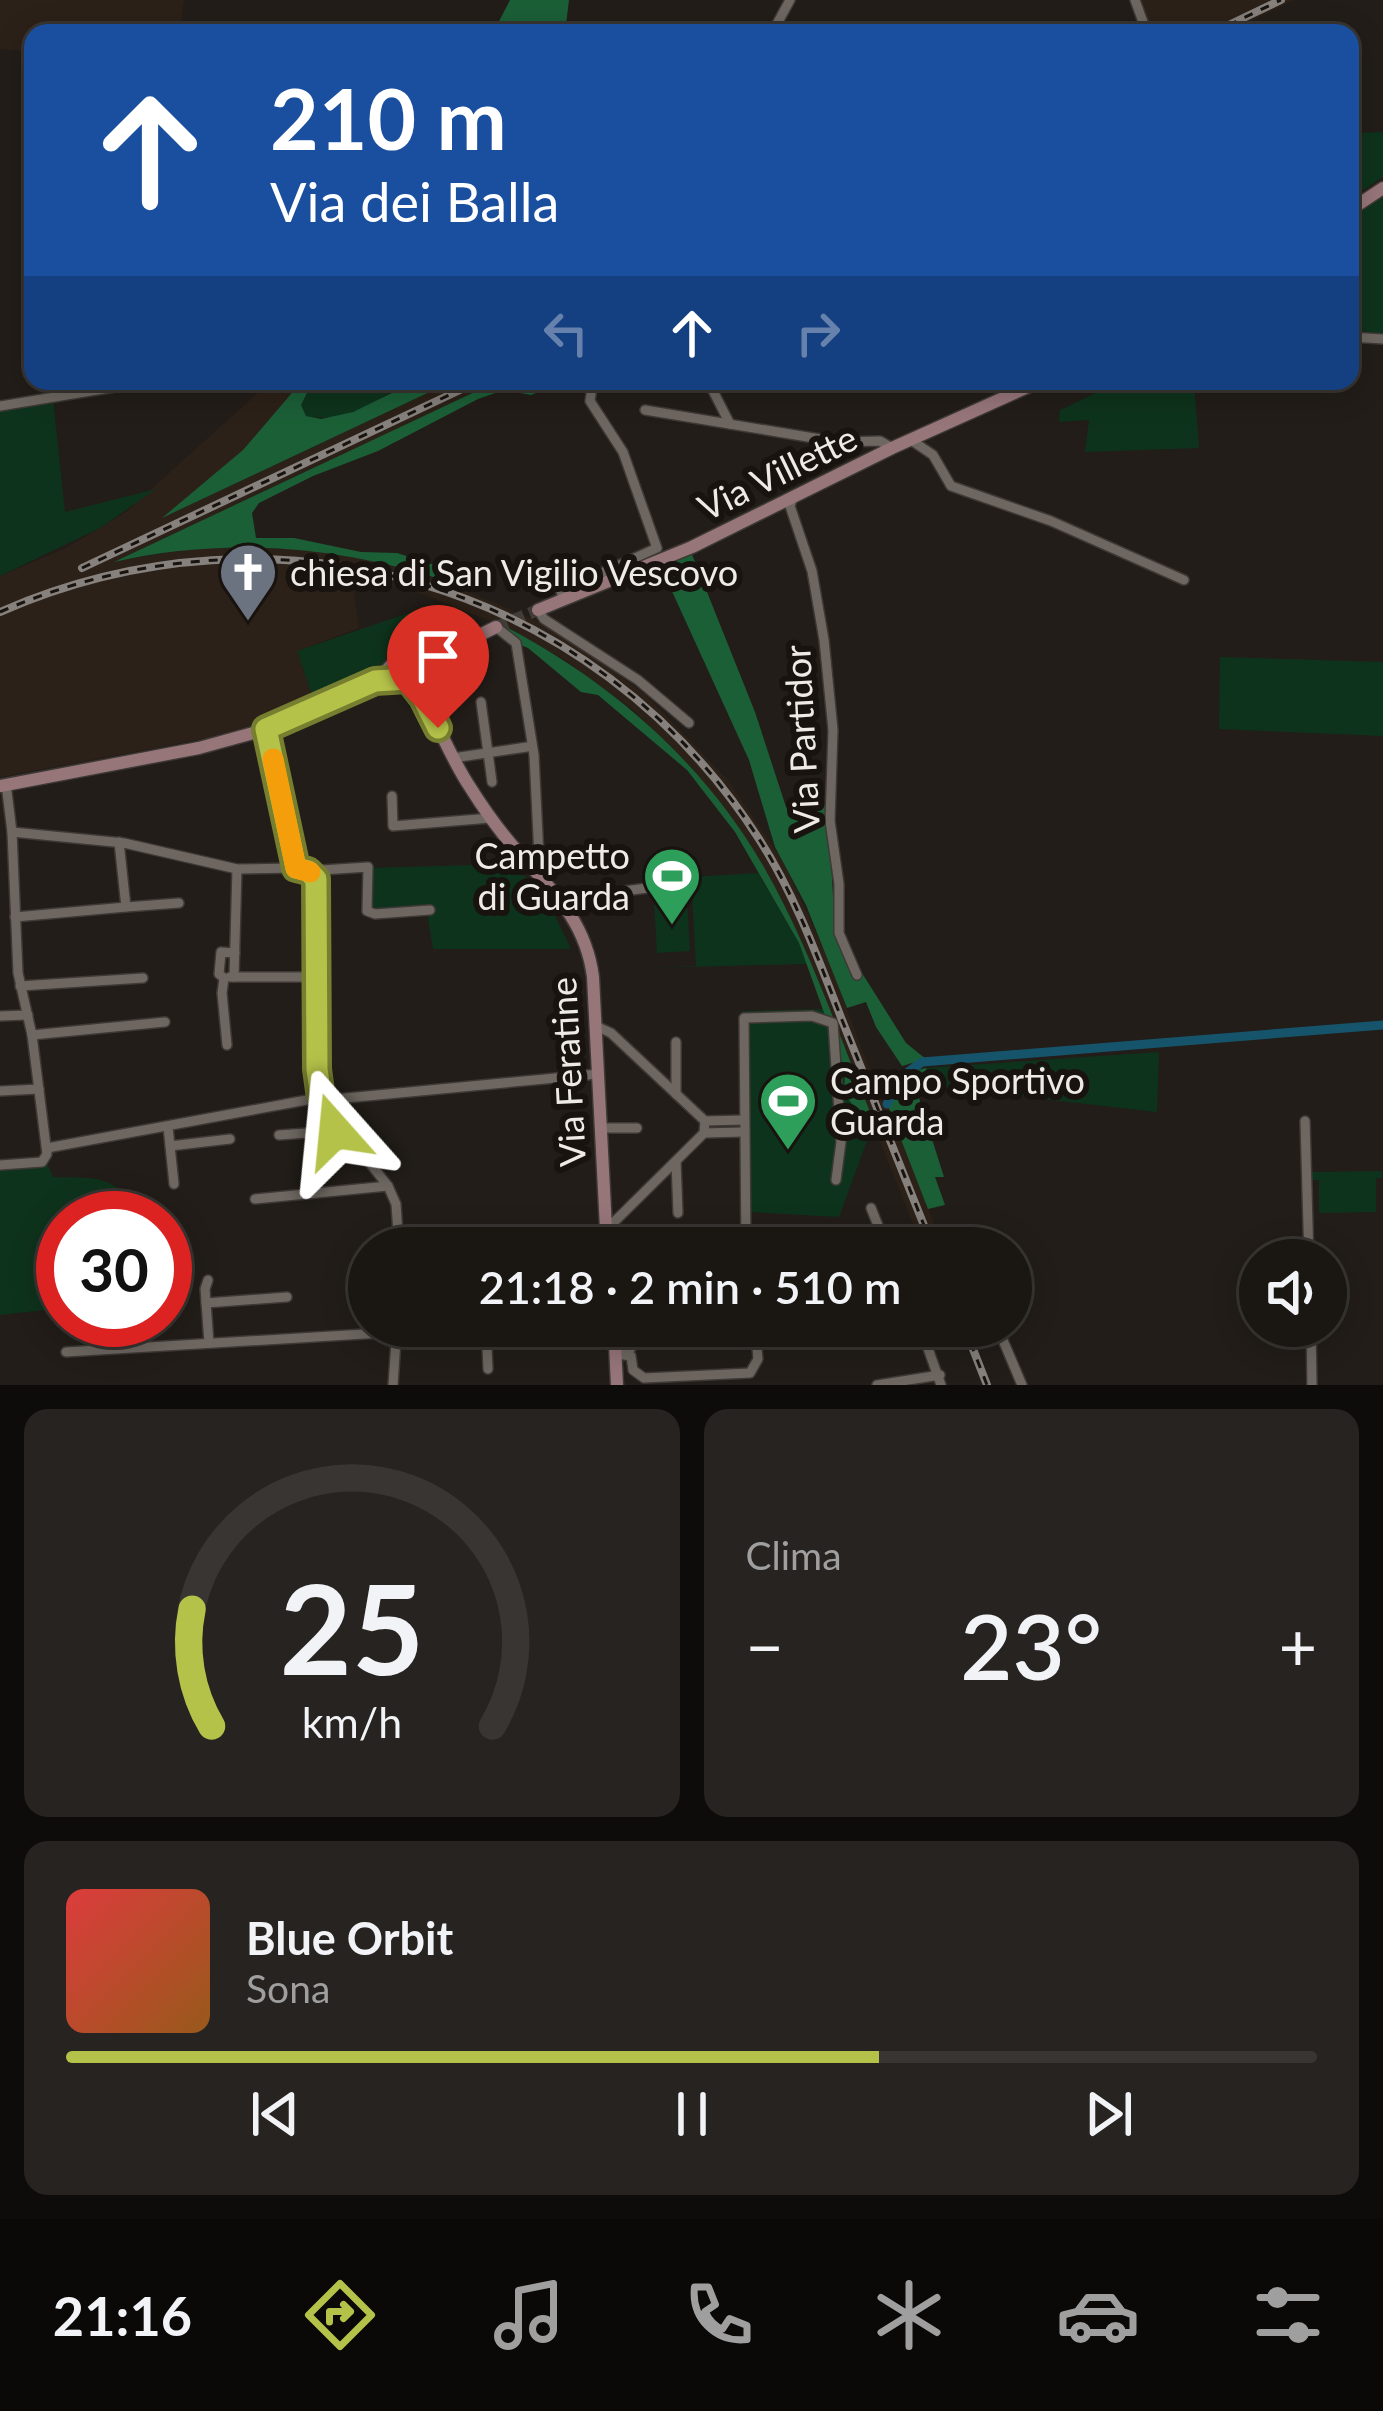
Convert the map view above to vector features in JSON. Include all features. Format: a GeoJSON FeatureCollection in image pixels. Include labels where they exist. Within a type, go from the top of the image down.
{"type":"FeatureCollection","features":[{"type":"Feature","properties":{"kind":"street"},"geometry":{"type":"LineString","coordinates":[[0,406],[97,390]]}},
{"type":"Feature","properties":{"kind":"street"},"geometry":{"type":"LineString","coordinates":[[563,599],[561,591],[658,548],[622,452],[590,401],[592,390]]}},
{"type":"Feature","properties":{"kind":"street"},"geometry":{"type":"LineString","coordinates":[[713,390],[730,424]]}},
{"type":"Feature","properties":{"kind":"street","name":"Via Villette"},"geometry":{"type":"LineString","coordinates":[[538,610],[692,547],[1011,390]]}},
{"type":"Feature","properties":{"kind":"street"},"geometry":{"type":"LineString","coordinates":[[645,410],[838,442],[880,441],[892,448]]}},
{"type":"Feature","properties":{"kind":"street"},"geometry":{"type":"LineString","coordinates":[[911,440],[933,455],[951,486],[1051,521],[1184,580]]}},
{"type":"Feature","properties":{"kind":"street","name":"Via Partidor"},"geometry":{"type":"LineString","coordinates":[[792,500],[812,571],[824,640],[833,730],[830,821],[839,884],[839,933],[857,975]]}},
{"type":"Feature","properties":{"kind":"street"},"geometry":{"type":"LineString","coordinates":[[538,610],[544,619],[638,680],[689,722]]}},
{"type":"Feature","properties":{"kind":"street"},"geometry":{"type":"LineString","coordinates":[[0,1165],[42,1162],[47,1148],[32,1035],[20,986],[12,832],[3,785],[200,748],[266,729],[412,669],[496,627],[516,644],[530,730],[538,820],[535,869]]}},
{"type":"Feature","properties":{"kind":"street"},"geometry":{"type":"LineString","coordinates":[[375,681],[403,653],[412,669]]}},
{"type":"Feature","properties":{"kind":"street","name":"Via Feratine"},"geometry":{"type":"LineString","coordinates":[[412,669],[453,758],[491,818],[562,899],[590,955],[606,1227]]}},
{"type":"Feature","properties":{"kind":"street"},"geometry":{"type":"LineString","coordinates":[[481,702],[492,782]]}},
{"type":"Feature","properties":{"kind":"street"},"geometry":{"type":"LineString","coordinates":[[266,729],[296,868]]}},
{"type":"Feature","properties":{"kind":"street"},"geometry":{"type":"LineString","coordinates":[[453,758],[526,747]]}},
{"type":"Feature","properties":{"kind":"street"},"geometry":{"type":"LineString","coordinates":[[392,796],[393,826],[491,818]]}},
{"type":"Feature","properties":{"kind":"street"},"geometry":{"type":"LineString","coordinates":[[12,832],[119,842],[237,869],[296,868],[314,874],[368,867],[368,911],[430,910]]}},
{"type":"Feature","properties":{"kind":"street"},"geometry":{"type":"LineString","coordinates":[[119,842],[126,907]]}},
{"type":"Feature","properties":{"kind":"street"},"geometry":{"type":"LineString","coordinates":[[227,1045],[221,986],[230,978],[235,952],[237,869]]}},
{"type":"Feature","properties":{"kind":"street"},"geometry":{"type":"LineString","coordinates":[[314,874],[317,1069],[335,1131],[388,1186],[398,1227]]}},
{"type":"Feature","properties":{"kind":"street"},"geometry":{"type":"LineString","coordinates":[[562,899],[686,883]]}},
{"type":"Feature","properties":{"kind":"street"},"geometry":{"type":"LineString","coordinates":[[0,886],[13,885]]}},
{"type":"Feature","properties":{"kind":"street"},"geometry":{"type":"LineString","coordinates":[[15,916],[178,903]]}},
{"type":"Feature","properties":{"kind":"street"},"geometry":{"type":"LineString","coordinates":[[0,939],[16,938]]}},
{"type":"Feature","properties":{"kind":"street"},"geometry":{"type":"LineString","coordinates":[[235,952],[219,954],[218,974],[230,978],[315,977]]}},
{"type":"Feature","properties":{"kind":"street"},"geometry":{"type":"LineString","coordinates":[[20,986],[143,978]]}},
{"type":"Feature","properties":{"kind":"street"},"geometry":{"type":"LineString","coordinates":[[0,1016],[28,1015]]}},
{"type":"Feature","properties":{"kind":"street"},"geometry":{"type":"LineString","coordinates":[[745,1227],[744,1018],[829,1020],[835,1037],[842,1142],[836,1180]]}},
{"type":"Feature","properties":{"kind":"street"},"geometry":{"type":"LineString","coordinates":[[32,1035],[165,1022]]}},
{"type":"Feature","properties":{"kind":"street"},"geometry":{"type":"LineString","coordinates":[[596,1026],[611,1033],[704,1127]]}},
{"type":"Feature","properties":{"kind":"street"},"geometry":{"type":"LineString","coordinates":[[676,1042],[676,1094]]}},
{"type":"Feature","properties":{"kind":"street"},"geometry":{"type":"LineString","coordinates":[[47,1148],[324,1098],[598,1074]]}},
{"type":"Feature","properties":{"kind":"street"},"geometry":{"type":"LineString","coordinates":[[0,1091],[39,1089]]}},
{"type":"Feature","properties":{"kind":"street"},"geometry":{"type":"LineString","coordinates":[[1305,1121],[1309,1239]]}},
{"type":"Feature","properties":{"kind":"street"},"geometry":{"type":"LineString","coordinates":[[608,1227],[704,1127],[743,1126]]}},
{"type":"Feature","properties":{"kind":"street"},"geometry":{"type":"LineString","coordinates":[[168,1127],[174,1184]]}},
{"type":"Feature","properties":{"kind":"street"},"geometry":{"type":"LineString","coordinates":[[601,1128],[637,1128]]}},
{"type":"Feature","properties":{"kind":"street"},"geometry":{"type":"LineString","coordinates":[[279,1135],[335,1131]]}},
{"type":"Feature","properties":{"kind":"street"},"geometry":{"type":"LineString","coordinates":[[170,1146],[230,1139]]}},
{"type":"Feature","properties":{"kind":"street"},"geometry":{"type":"LineString","coordinates":[[676,1161],[678,1213]]}},
{"type":"Feature","properties":{"kind":"street"},"geometry":{"type":"LineString","coordinates":[[255,1199],[388,1186]]}},
{"type":"Feature","properties":{"kind":"street"},"geometry":{"type":"LineString","coordinates":[[871,1208],[879,1227]]}},
{"type":"Feature","properties":{"kind":"street"},"geometry":{"type":"LineString","coordinates":[[208,1280],[209,1343]]}},
{"type":"Feature","properties":{"kind":"street"},"geometry":{"type":"LineString","coordinates":[[206,1303],[287,1297]]}},
{"type":"Feature","properties":{"kind":"street"},"geometry":{"type":"LineString","coordinates":[[66,1352],[348,1333]]}},
{"type":"Feature","properties":{"kind":"street"},"geometry":{"type":"LineString","coordinates":[[393,1385],[396,1347]]}},
{"type":"Feature","properties":{"kind":"street"},"geometry":{"type":"LineString","coordinates":[[487,1347],[488,1369]]}},
{"type":"Feature","properties":{"kind":"street"},"geometry":{"type":"LineString","coordinates":[[616,1347],[617,1385]]}},
{"type":"Feature","properties":{"kind":"street"},"geometry":{"type":"LineString","coordinates":[[616,1352],[631,1347]]}},
{"type":"Feature","properties":{"kind":"street"},"geometry":{"type":"LineString","coordinates":[[616,1352],[632,1356],[633,1370],[644,1378],[750,1373],[758,1359],[757,1347]]}},
{"type":"Feature","properties":{"kind":"street"},"geometry":{"type":"LineString","coordinates":[[878,1385],[941,1380],[928,1347]]}},
{"type":"Feature","properties":{"kind":"street"},"geometry":{"type":"LineString","coordinates":[[1006,1347],[1022,1385]]}},
{"type":"Feature","properties":{"kind":"street"},"geometry":{"type":"LineString","coordinates":[[1311,1347],[1312,1385]]}},
{"type":"Feature","properties":{"kind":"shaded area"},"geometry":{"type":"Polygon","coordinates":[[[0,0],[184,0],[181,24],[24,24],[24,51],[0,49],[0,0]]]}},
{"type":"Feature","properties":{"kind":"shaded area"},"geometry":{"type":"Polygon","coordinates":[[[1140,0],[1294,0],[1245,24],[1149,24],[1140,0]]]}},
{"type":"Feature","properties":{"kind":"shaded area"},"geometry":{"type":"Polygon","coordinates":[[[261,390],[294,390],[243,450],[169,515],[434,390],[479,390],[122,560],[199,548],[268,547],[337,553],[420,572],[531,618],[575,643],[645,694],[727,779],[783,861],[828,959],[936,1227],[915,1227],[788,914],[731,817],[691,767],[632,709],[565,660],[508,628],[414,591],[352,578],[359,628],[297,651],[314,701],[203,739],[0,777],[0,576],[68,547],[126,512],[261,390]]]}},
{"type":"Feature","properties":{"kind":"green space"},"geometry":{"type":"Polygon","coordinates":[[[510,0],[569,0],[566,24],[498,24],[510,0]]]}},
{"type":"Feature","properties":{"kind":"green space"},"geometry":{"type":"Polygon","coordinates":[[[1383,132],[1383,177],[1359,193],[1359,133],[1383,132]]]}},
{"type":"Feature","properties":{"kind":"green space"},"geometry":{"type":"Polygon","coordinates":[[[1383,195],[1383,334],[1359,331],[1359,211],[1383,195]]]}},
{"type":"Feature","properties":{"kind":"green space"},"geometry":{"type":"Polygon","coordinates":[[[294,390],[310,390],[301,405],[306,416],[321,419],[353,412],[395,390],[434,390],[162,518],[243,450],[294,390]]]}},
{"type":"Feature","properties":{"kind":"green space"},"geometry":{"type":"Polygon","coordinates":[[[393,390],[358,410],[319,418],[306,416],[301,406],[308,391],[393,390]]]}},
{"type":"Feature","properties":{"kind":"green space"},"geometry":{"type":"Polygon","coordinates":[[[479,390],[504,390],[378,451],[313,476],[259,503],[252,513],[256,538],[294,538],[361,552],[397,553],[451,570],[452,583],[369,560],[284,549],[199,549],[114,562],[479,390]]]}},
{"type":"Feature","properties":{"kind":"green space"},"geometry":{"type":"Polygon","coordinates":[[[504,390],[544,390],[531,395],[504,390]]]}},
{"type":"Feature","properties":{"kind":"green space"},"geometry":{"type":"Polygon","coordinates":[[[1102,390],[1195,390],[1199,448],[1085,452],[1089,420],[1059,422],[1060,410],[1102,390]]]}},
{"type":"Feature","properties":{"kind":"green space"},"geometry":{"type":"Polygon","coordinates":[[[53,400],[65,512],[156,489],[100,528],[0,576],[0,410],[53,400]]]}},
{"type":"Feature","properties":{"kind":"green space"},"geometry":{"type":"Polygon","coordinates":[[[691,552],[755,712],[786,807],[828,804],[834,915],[857,972],[906,1043],[926,1059],[902,1066],[866,1002],[847,1008],[806,905],[775,847],[749,760],[660,565],[691,552]]]}},
{"type":"Feature","properties":{"kind":"green space"},"geometry":{"type":"Polygon","coordinates":[[[423,608],[435,647],[396,646],[379,670],[314,701],[297,651],[423,608]]]}},
{"type":"Feature","properties":{"kind":"green space"},"geometry":{"type":"Polygon","coordinates":[[[508,628],[584,675],[654,730],[741,831],[796,930],[874,1122],[844,1094],[845,1071],[799,943],[735,832],[687,770],[598,695],[581,692],[528,648],[494,634],[508,628]]]}},
{"type":"Feature","properties":{"kind":"green space"},"geometry":{"type":"Polygon","coordinates":[[[1220,657],[1383,662],[1383,736],[1219,729],[1220,657]]]}},
{"type":"Feature","properties":{"kind":"green space"},"geometry":{"type":"Polygon","coordinates":[[[514,864],[549,903],[571,949],[433,949],[427,912],[362,914],[368,868],[514,864]]]}},
{"type":"Feature","properties":{"kind":"green space"},"geometry":{"type":"Polygon","coordinates":[[[758,873],[807,964],[646,968],[696,966],[691,877],[758,873]]]}},
{"type":"Feature","properties":{"kind":"green space","name":"Campetto di Guarda"},"geometry":{"type":"Polygon","coordinates":[[[687,900],[690,951],[657,953],[654,902],[687,900]]]}},
{"type":"Feature","properties":{"kind":"green space"},"geometry":{"type":"Polygon","coordinates":[[[823,1009],[845,1071],[844,1094],[874,1122],[839,1217],[749,1212],[742,1011],[823,1009]]]}},
{"type":"Feature","properties":{"kind":"green space"},"geometry":{"type":"Polygon","coordinates":[[[1159,1052],[1157,1112],[928,1086],[926,1068],[1159,1052]]]}},
{"type":"Feature","properties":{"kind":"green space"},"geometry":{"type":"Polygon","coordinates":[[[926,1068],[928,1092],[918,1095],[944,1177],[935,1177],[945,1205],[928,1209],[888,1106],[907,1077],[926,1068]]]}},
{"type":"Feature","properties":{"kind":"green space"},"geometry":{"type":"Polygon","coordinates":[[[47,1163],[53,1177],[105,1181],[121,1191],[36,1191],[36,1311],[0,1315],[0,1165],[47,1163]]]}},
{"type":"Feature","properties":{"kind":"green space"},"geometry":{"type":"Polygon","coordinates":[[[1382,1171],[1382,1178],[1376,1178],[1376,1212],[1319,1213],[1319,1180],[1312,1180],[1312,1172],[1382,1171]]]}},
{"type":"Feature","properties":{"kind":"waterway"},"geometry":{"type":"LineString","coordinates":[[887,1104],[900,1078],[922,1062],[1383,1025]]}},
{"type":"Feature","properties":{"kind":"tunnel"},"geometry":{"type":"LineString","coordinates":[[496,627],[538,610]]}},
{"type":"Feature","properties":{"kind":"railway"},"geometry":{"type":"LineString","coordinates":[[1231,24],[1281,0]]}},
{"type":"Feature","properties":{"kind":"railway"},"geometry":{"type":"LineString","coordinates":[[82,568],[460,390]]}},
{"type":"Feature","properties":{"kind":"railway"},"geometry":{"type":"LineString","coordinates":[[0,612],[105,576],[212,560],[318,563],[421,584],[519,622],[610,678],[690,750],[772,860],[815,950],[925,1227]]}},
{"type":"Feature","properties":{"kind":"railway"},"geometry":{"type":"LineString","coordinates":[[972,1347],[987,1385]]}},
{"type":"Feature","properties":{"kind":"slow traffic"},"geometry":{"type":"LineString","coordinates":[[273,759],[296,868],[310,872]]}},
{"type":"Feature","properties":{"kind":"place","name":"chiesa di San Vigilio Vescovo"},"geometry":{"type":"Point","coordinates":[248,623]}},
{"type":"Feature","properties":{"kind":"place","name":"Campetto di Guarda"},"geometry":{"type":"Point","coordinates":[672,927]}},
{"type":"Feature","properties":{"kind":"place","name":"Campo Sportivo Guarda"},"geometry":{"type":"Point","coordinates":[788,1152]}},
{"type":"Feature","properties":{"kind":"route"},"geometry":{"type":"LineString","coordinates":[[335,1131],[317,1069],[316,879],[296,868],[266,729],[394,677],[408,679],[438,728]]}}]}
